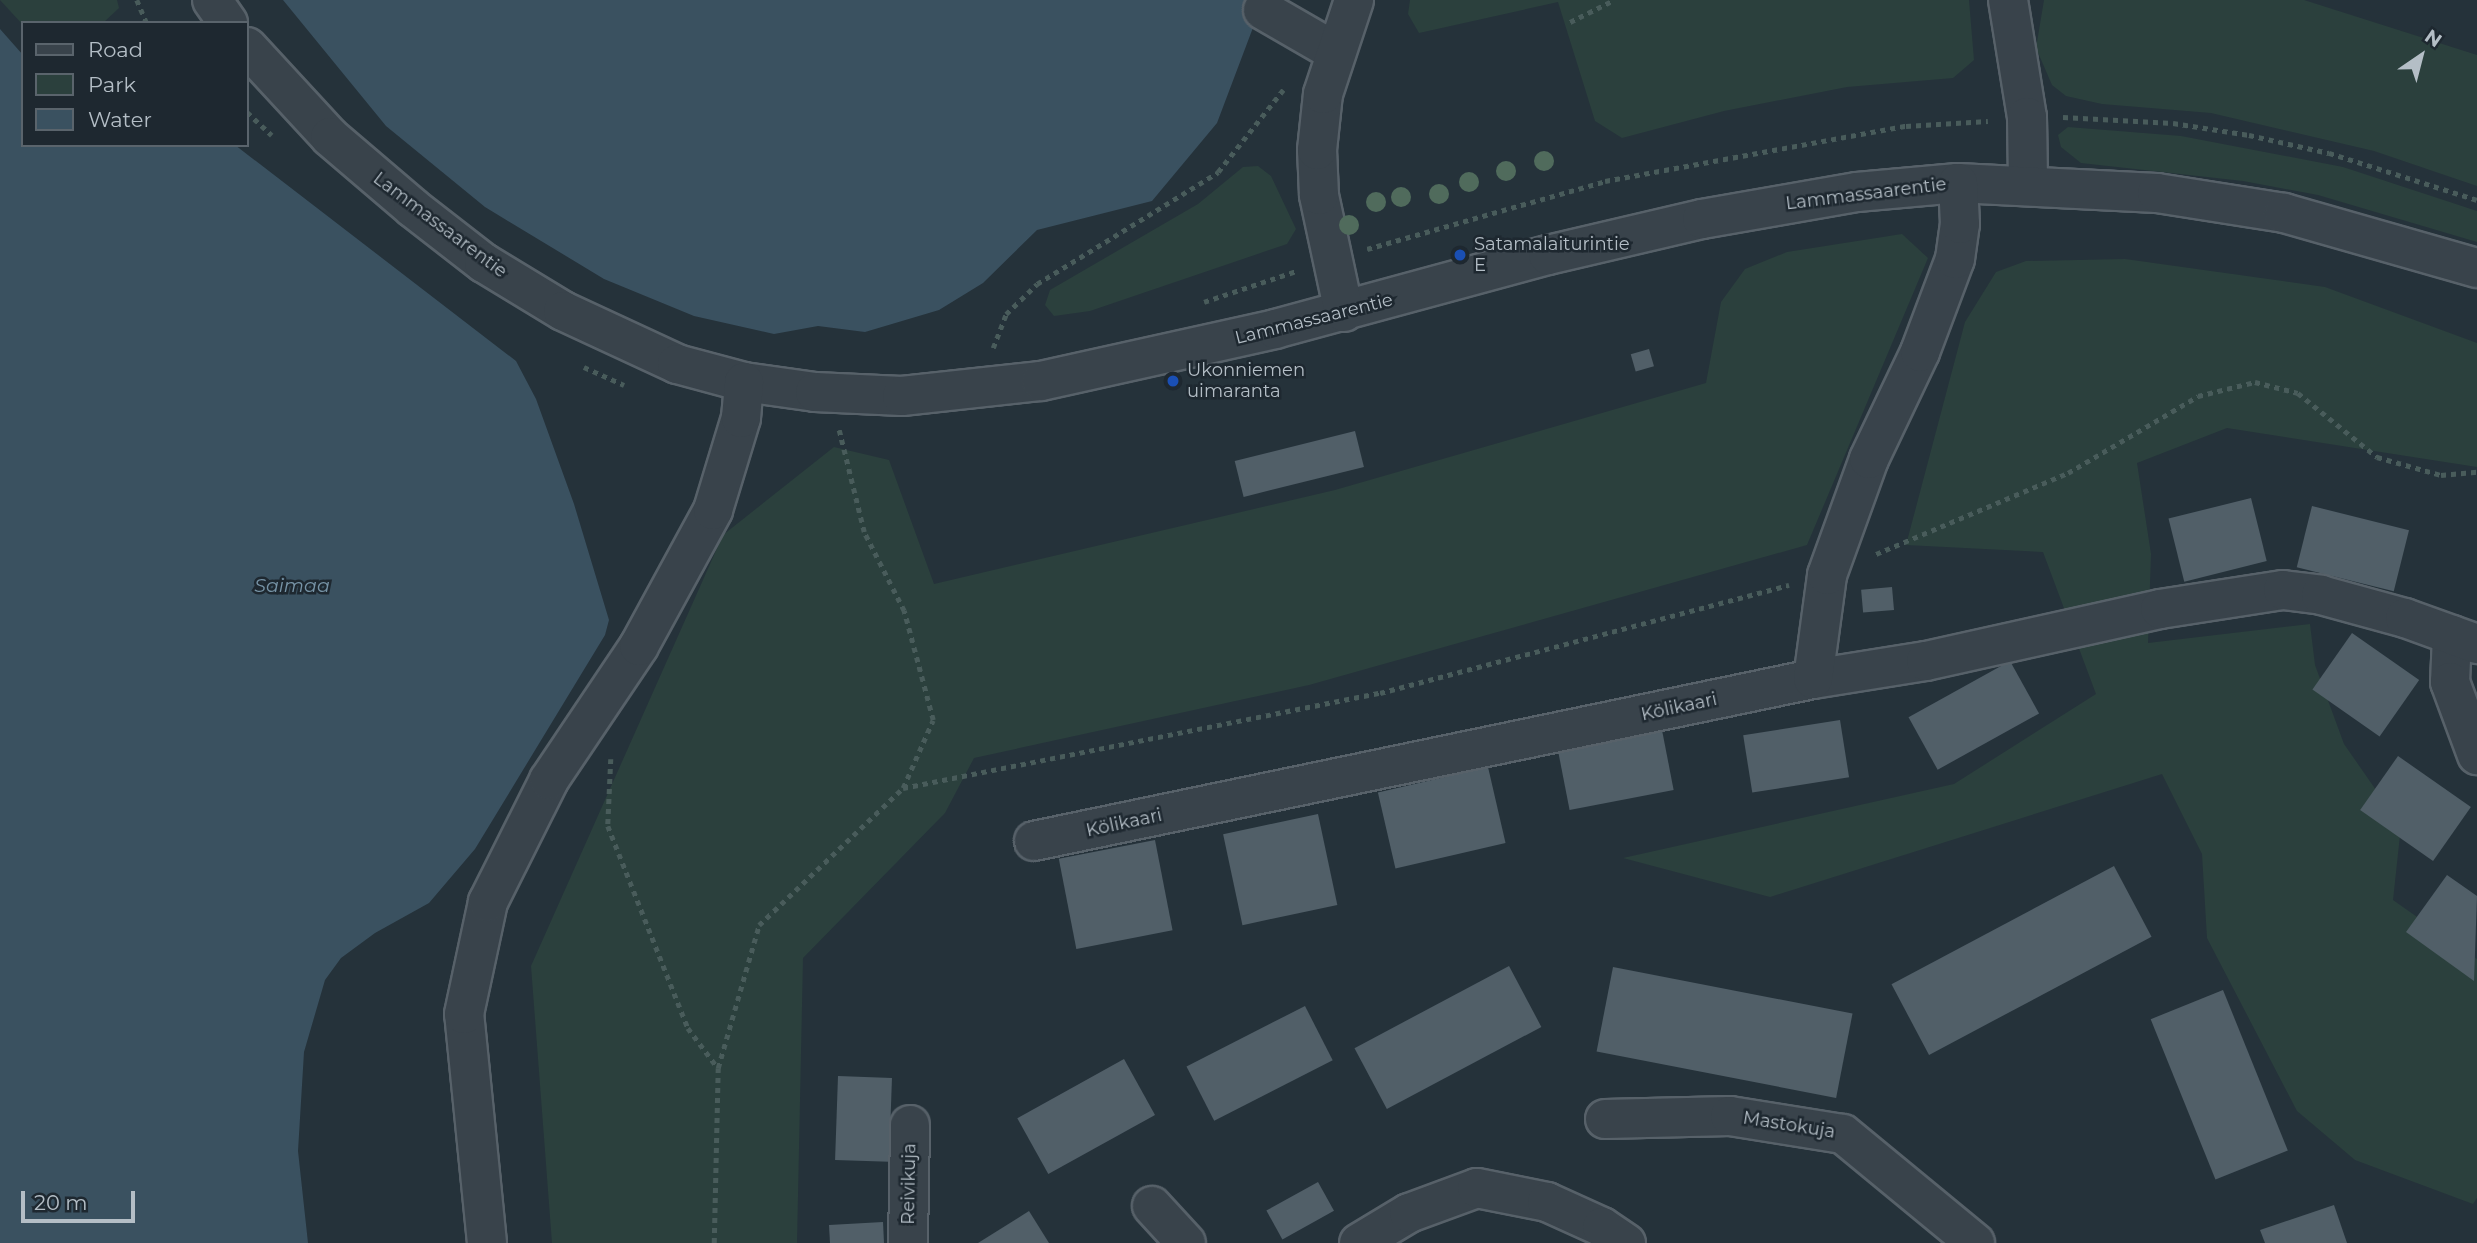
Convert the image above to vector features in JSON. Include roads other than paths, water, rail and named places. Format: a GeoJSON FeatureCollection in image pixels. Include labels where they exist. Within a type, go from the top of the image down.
{"type":"FeatureCollection","features":[{"type":"Feature","properties":{"kind":"street"},"geometry":{"type":"LineString","coordinates":[[212,0],[227,21]]}},
{"type":"Feature","properties":{"kind":"street"},"geometry":{"type":"LineString","coordinates":[[1344,312],[1318,178],[1323,45],[1354,0]]}},
{"type":"Feature","properties":{"kind":"street"},"geometry":{"type":"LineString","coordinates":[[2008,0],[2027,117],[2028,183]]}},
{"type":"Feature","properties":{"kind":"street"},"geometry":{"type":"LineString","coordinates":[[1263,10],[1323,45]]}},
{"type":"Feature","properties":{"kind":"street","name":"Lammassaarentie"},"geometry":{"type":"LineString","coordinates":[[248,48],[330,137],[484,263],[625,343],[677,364],[744,382],[839,395],[971,390],[1131,364],[1344,312],[1548,255],[1702,219],[1857,192],[1958,183],[2028,183],[2157,193],[2284,213],[2477,268]]}},
{"type":"Feature","properties":{"kind":"street"},"geometry":{"type":"LineString","coordinates":[[1813,679],[1827,575],[1869,459],[1920,352],[1955,259],[1961,223],[1958,183]]}},
{"type":"Feature","properties":{"kind":"street"},"geometry":{"type":"LineString","coordinates":[[488,1243],[464,1014],[488,902],[549,780],[639,646],[713,510],[741,418],[744,382]]}},
{"type":"Feature","properties":{"kind":"street","name":"Kölikaari"},"geometry":{"type":"LineString","coordinates":[[1034,841],[1813,679],[1926,661],[2160,609],[2283,590],[2321,595],[2465,640]]}},
{"type":"Feature","properties":{"kind":"street"},"geometry":{"type":"LineString","coordinates":[[2465,640],[2450,682],[2477,755]]}},
{"type":"Feature","properties":{"kind":"street","name":"Mastokuja"},"geometry":{"type":"LineString","coordinates":[[1605,1119],[1730,1116],[1843,1134],[1975,1243]]}},
{"type":"Feature","properties":{"kind":"street","name":"Reivikuja"},"geometry":{"type":"LineString","coordinates":[[908,1243],[909,1125]]}},
{"type":"Feature","properties":{"kind":"street"},"geometry":{"type":"LineString","coordinates":[[1359,1243],[1409,1213],[1477,1188],[1548,1202],[1602,1227],[1626,1243]]}},
{"type":"Feature","properties":{"kind":"street"},"geometry":{"type":"LineString","coordinates":[[1152,1206],[1186,1243]]}},
{"type":"Feature","properties":{"kind":"water"},"geometry":{"type":"Polygon","coordinates":[[[283,0],[1270,0],[1254,25],[1217,123],[1152,201],[1037,230],[983,283],[939,310],[865,332],[818,326],[774,334],[694,316],[604,279],[485,207],[386,126],[283,0]]]}},
{"type":"Feature","properties":{"kind":"water","name":"Saimaa"},"geometry":{"type":"Polygon","coordinates":[[[0,29],[21,53],[21,147],[238,147],[516,361],[536,399],[574,504],[609,620],[605,635],[475,849],[429,903],[375,933],[341,958],[325,980],[304,1052],[298,1151],[308,1243],[0,1243],[0,29]]]}},
{"type":"Feature","properties":{"kind":"place","name":"Satamalaiturintie E"},"geometry":{"type":"Point","coordinates":[1460,255]}},
{"type":"Feature","properties":{"kind":"place","name":"Ukonniemen uimaranta"},"geometry":{"type":"Point","coordinates":[1173,381]}}]}
